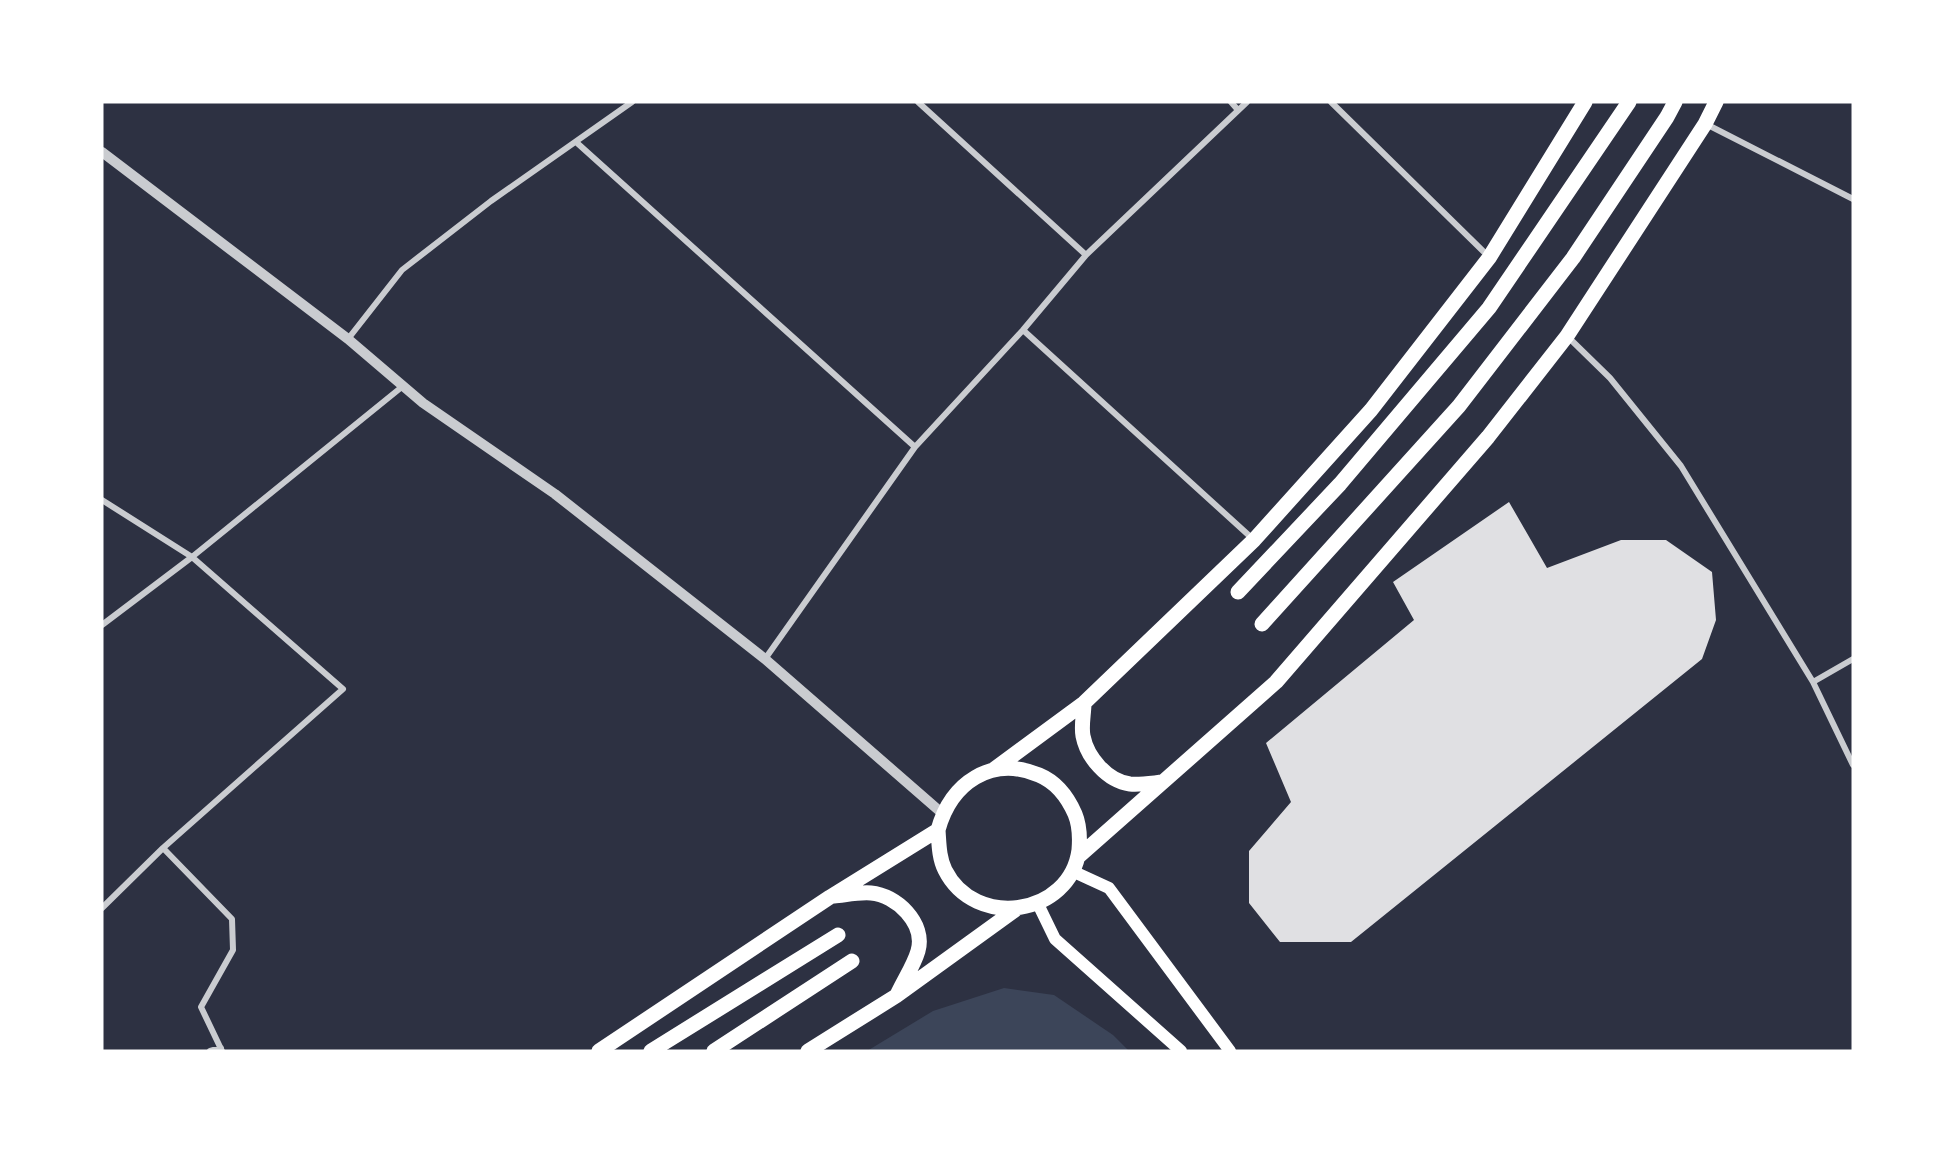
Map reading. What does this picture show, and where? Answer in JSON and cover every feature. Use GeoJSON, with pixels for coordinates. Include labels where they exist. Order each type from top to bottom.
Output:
{"type":"FeatureCollection","features":[{"type":"Feature","properties":{"kind":"main road"},"geometry":{"type":"LineString","coordinates":[[993,770],[1011,768],[1029,771],[1046,778],[1071,804],[1078,821],[1080,839],[1078,856],[1072,871],[1058,891],[1038,904],[1015,910],[994,908],[974,901],[957,888],[945,871],[939,851],[938,830],[943,814],[954,794],[971,779],[993,770],[1084,703],[1254,540],[1371,410],[1489,258],[1585,102]]}},
{"type":"Feature","properties":{"kind":"main road"},"geometry":{"type":"LineString","coordinates":[[1238,592],[1340,484],[1489,308],[1629,102]]}},
{"type":"Feature","properties":{"kind":"main road"},"geometry":{"type":"LineString","coordinates":[[1262,624],[1459,406],[1574,258],[1675,102]]}},
{"type":"Feature","properties":{"kind":"main road"},"geometry":{"type":"LineString","coordinates":[[1078,856],[1276,682],[1488,437],[1567,336],[1705,124],[1716,102]]}},
{"type":"Feature","properties":{"kind":"main road"},"geometry":{"type":"LineString","coordinates":[[1084,703],[1082,734],[1089,753],[1099,766],[1113,777],[1128,784],[1162,782]]}},
{"type":"Feature","properties":{"kind":"main road"},"geometry":{"type":"LineString","coordinates":[[599,1051],[830,897],[938,830]]}},
{"type":"Feature","properties":{"kind":"main road"},"geometry":{"type":"LineString","coordinates":[[1072,871],[1109,888],[1230,1051]]}},
{"type":"Feature","properties":{"kind":"main road"},"geometry":{"type":"LineString","coordinates":[[830,897],[869,893],[884,896],[910,916],[918,931],[918,950],[896,996]]}},
{"type":"Feature","properties":{"kind":"main road"},"geometry":{"type":"LineString","coordinates":[[1038,904],[1055,939],[1181,1051]]}},
{"type":"Feature","properties":{"kind":"main road"},"geometry":{"type":"LineString","coordinates":[[808,1051],[896,996],[1015,910]]}},
{"type":"Feature","properties":{"kind":"main road"},"geometry":{"type":"LineString","coordinates":[[651,1051],[838,935]]}},
{"type":"Feature","properties":{"kind":"main road"},"geometry":{"type":"LineString","coordinates":[[714,1051],[852,962]]}},
{"type":"Feature","properties":{"kind":"street"},"geometry":{"type":"LineString","coordinates":[[348,339],[402,270],[491,201],[632,102]]}},
{"type":"Feature","properties":{"kind":"street"},"geometry":{"type":"LineString","coordinates":[[918,102],[1086,255]]}},
{"type":"Feature","properties":{"kind":"street"},"geometry":{"type":"LineString","coordinates":[[1231,102],[1239,111]]}},
{"type":"Feature","properties":{"kind":"street"},"geometry":{"type":"LineString","coordinates":[[765,659],[915,447],[1023,330],[1086,255],[1247,102]]}},
{"type":"Feature","properties":{"kind":"street"},"geometry":{"type":"LineString","coordinates":[[1331,102],[1489,258]]}},
{"type":"Feature","properties":{"kind":"street"},"geometry":{"type":"LineString","coordinates":[[1705,124],[1853,199]]}},
{"type":"Feature","properties":{"kind":"street"},"geometry":{"type":"LineString","coordinates":[[576,142],[915,447]]}},
{"type":"Feature","properties":{"kind":"street"},"geometry":{"type":"LineString","coordinates":[[102,152],[348,339],[423,403],[555,494],[765,659],[943,814]]}},
{"type":"Feature","properties":{"kind":"street"},"geometry":{"type":"LineString","coordinates":[[1023,330],[1254,540]]}},
{"type":"Feature","properties":{"kind":"street"},"geometry":{"type":"LineString","coordinates":[[1567,336],[1610,378],[1681,466],[1813,681],[1853,765]]}},
{"type":"Feature","properties":{"kind":"street"},"geometry":{"type":"LineString","coordinates":[[102,625],[192,556],[403,386]]}},
{"type":"Feature","properties":{"kind":"street"},"geometry":{"type":"LineString","coordinates":[[102,500],[192,556],[343,689],[163,848],[102,908]]}},
{"type":"Feature","properties":{"kind":"street"},"geometry":{"type":"LineString","coordinates":[[1813,681],[1853,659]]}},
{"type":"Feature","properties":{"kind":"street"},"geometry":{"type":"LineString","coordinates":[[163,848],[232,919],[233,950],[201,1007],[221,1049],[210,1051]]}},
{"type":"Feature","properties":{"kind":"shaded area"},"geometry":{"type":"Polygon","coordinates":[[[1004,988],[1054,995],[1113,1035],[1129,1051],[867,1051],[933,1011],[1004,988]]]}},
{"type":"Feature","properties":{"kind":"building"},"geometry":{"type":"Polygon","coordinates":[[[1509,502],[1547,568],[1621,540],[1666,540],[1712,572],[1716,620],[1702,659],[1351,942],[1280,942],[1249,903],[1249,851],[1291,802],[1266,743],[1414,620],[1393,582],[1509,502]]]}}]}
